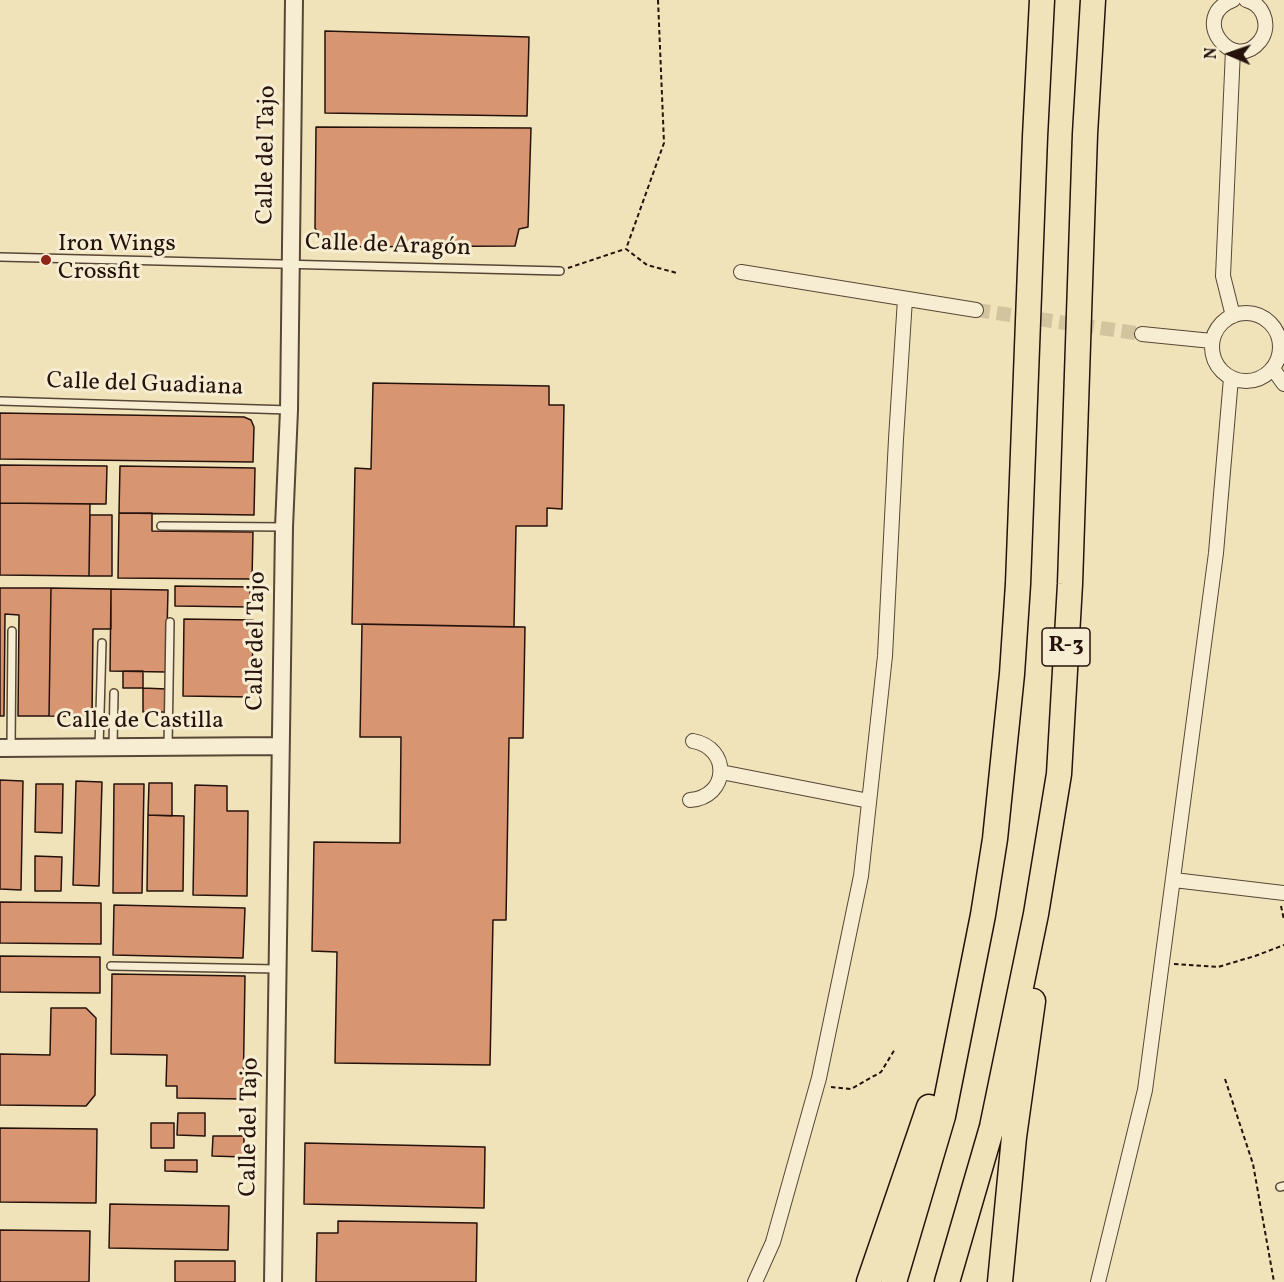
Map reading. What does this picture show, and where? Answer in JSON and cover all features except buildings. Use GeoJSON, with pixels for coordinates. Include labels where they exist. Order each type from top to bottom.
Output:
{"type":"FeatureCollection","features":[{"type":"Feature","properties":{"kind":"highway","name":"R-3"},"geometry":{"type":"LineString","coordinates":[[894,1282],[943,1116],[983,915],[995,839],[1012,674],[1018,584],[1042,0]]}},
{"type":"Feature","properties":{"kind":"highway","name":"R-3"},"geometry":{"type":"LineString","coordinates":[[947,1282],[992,1127],[1036,914],[1059,774],[1070,584],[1085,134],[1093,0]]}},
{"type":"Feature","properties":{"kind":"highway"},"geometry":{"type":"LineString","coordinates":[[869,1282],[927,1113],[954,1009],[1012,674]]}},
{"type":"Feature","properties":{"kind":"highway"},"geometry":{"type":"LineString","coordinates":[[1000,1282],[1014,1137],[1040,954],[1059,774]]}},
{"type":"Feature","properties":{"kind":"street","name":"Calle del Tajo"},"geometry":{"type":"LineString","coordinates":[[273,1282],[294,0]]}},
{"type":"Feature","properties":{"kind":"street"},"geometry":{"type":"LineString","coordinates":[[1233,0],[1220,8],[1214,26],[1218,39],[1227,48],[1240,51],[1253,47],[1259,42],[1265,30],[1261,10],[1257,5],[1246,0]]}},
{"type":"Feature","properties":{"kind":"street"},"geometry":{"type":"LineString","coordinates":[[1233,50],[1223,276],[1233,316]]}},
{"type":"Feature","properties":{"kind":"street"},"geometry":{"type":"LineString","coordinates":[[741,272],[976,310]]}},
{"type":"Feature","properties":{"kind":"street"},"geometry":{"type":"LineString","coordinates":[[755,1282],[773,1242],[816,1087],[861,876],[885,656],[905,299]]}},
{"type":"Feature","properties":{"kind":"street"},"geometry":{"type":"LineString","coordinates":[[1245,313],[1263,318],[1274,327],[1280,346],[1278,359],[1273,369],[1253,381],[1231,378],[1223,373],[1215,363],[1212,341],[1218,327],[1233,316],[1245,313]]}},
{"type":"Feature","properties":{"kind":"street"},"geometry":{"type":"LineString","coordinates":[[1142,334],[1212,341]]}},
{"type":"Feature","properties":{"kind":"street"},"geometry":{"type":"LineString","coordinates":[[1273,369],[1284,384]]}},
{"type":"Feature","properties":{"kind":"street"},"geometry":{"type":"LineString","coordinates":[[1098,1282],[1145,1090],[1216,553],[1231,378]]}},
{"type":"Feature","properties":{"kind":"street"},"geometry":{"type":"LineString","coordinates":[[690,800],[710,794],[718,783],[721,772],[714,751],[693,741]]}},
{"type":"Feature","properties":{"kind":"street","name":"Calle de Castilla"},"geometry":{"type":"LineString","coordinates":[[6,748],[280,746]]}},
{"type":"Feature","properties":{"kind":"street"},"geometry":{"type":"LineString","coordinates":[[721,772],[869,801]]}},
{"type":"Feature","properties":{"kind":"street"},"geometry":{"type":"LineString","coordinates":[[1174,880],[1284,893]]}},
{"type":"Feature","properties":{"kind":"lane","name":"Calle de Aragón"},"geometry":{"type":"LineString","coordinates":[[0,257],[560,271]]}},
{"type":"Feature","properties":{"kind":"lane","name":"Calle del Guadiana"},"geometry":{"type":"LineString","coordinates":[[0,401],[289,410]]}},
{"type":"Feature","properties":{"kind":"lane"},"geometry":{"type":"LineString","coordinates":[[161,526],[284,527]]}},
{"type":"Feature","properties":{"kind":"lane"},"geometry":{"type":"LineString","coordinates":[[168,747],[170,622]]}},
{"type":"Feature","properties":{"kind":"lane"},"geometry":{"type":"LineString","coordinates":[[6,748],[12,630]]}},
{"type":"Feature","properties":{"kind":"lane"},"geometry":{"type":"LineString","coordinates":[[102,643],[106,747]]}},
{"type":"Feature","properties":{"kind":"lane"},"geometry":{"type":"LineString","coordinates":[[106,747],[114,693]]}},
{"type":"Feature","properties":{"kind":"lane"},"geometry":{"type":"LineString","coordinates":[[111,966],[277,969]]}},
{"type":"Feature","properties":{"kind":"path"},"geometry":{"type":"LineString","coordinates":[[626,249],[664,143],[658,0]]}},
{"type":"Feature","properties":{"kind":"path"},"geometry":{"type":"LineString","coordinates":[[560,271],[626,249]]}},
{"type":"Feature","properties":{"kind":"path"},"geometry":{"type":"LineString","coordinates":[[626,249],[647,265],[676,273]]}},
{"type":"Feature","properties":{"kind":"path"},"geometry":{"type":"LineString","coordinates":[[1163,963],[1218,967],[1284,945]]}},
{"type":"Feature","properties":{"kind":"path"},"geometry":{"type":"LineString","coordinates":[[816,1087],[851,1089],[881,1072],[895,1049]]}},
{"type":"Feature","properties":{"kind":"path"},"geometry":{"type":"LineString","coordinates":[[1225,1079],[1253,1164],[1274,1282]]}},
{"type":"Feature","properties":{"kind":"tunnel"},"geometry":{"type":"LineString","coordinates":[[976,310],[1142,334]]}},
{"type":"Feature","properties":{"kind":"place","name":"Iron Wings Crossfit"},"geometry":{"type":"Point","coordinates":[46,260]}}]}
